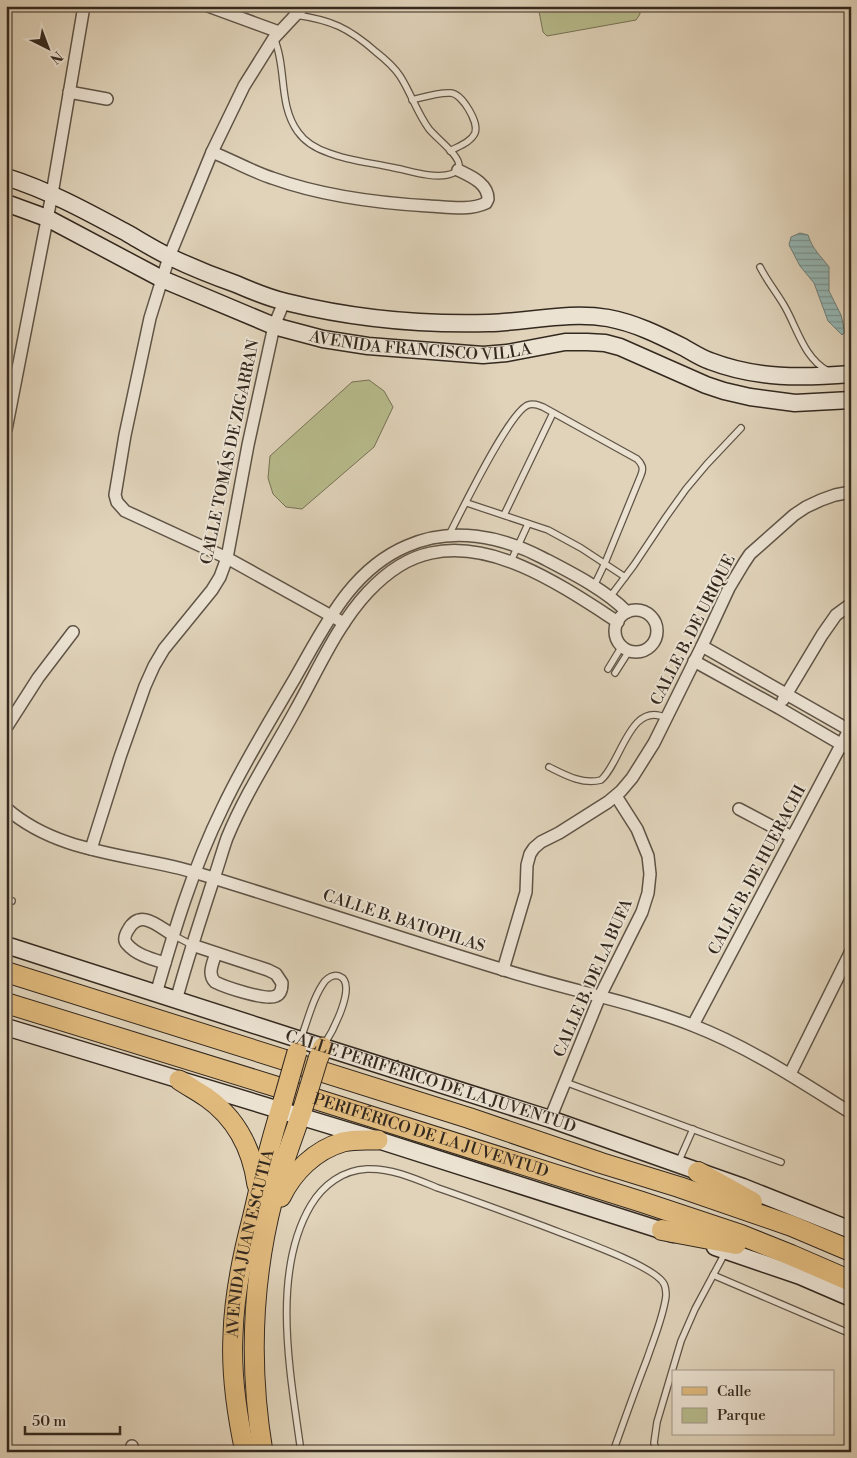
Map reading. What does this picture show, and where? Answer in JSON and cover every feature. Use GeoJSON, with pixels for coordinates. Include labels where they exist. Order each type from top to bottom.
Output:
{"type":"FeatureCollection","features":[{"type":"Feature","properties":{"kind":"highway","name":"PERIFÉRICO DE LA JUVENTUD"},"geometry":{"type":"LineString","coordinates":[[6,972],[469,1118],[742,1208],[792,1226],[851,1251]]}},
{"type":"Feature","properties":{"kind":"highway","name":"PERIFÉRICO DE LA JUVENTUD"},"geometry":{"type":"LineString","coordinates":[[6,1003],[529,1166],[741,1235],[851,1281]]}},
{"type":"Feature","properties":{"kind":"highway"},"geometry":{"type":"LineString","coordinates":[[698,1172],[792,1226]]}},
{"type":"Feature","properties":{"kind":"highway"},"geometry":{"type":"LineString","coordinates":[[662,1230],[791,1255]]}},
{"type":"Feature","properties":{"kind":"main road","name":"AVENIDA FRANCISCO VILLA"},"geometry":{"type":"LineString","coordinates":[[6,177],[52,194],[169,257],[284,302],[376,318],[424,321],[503,323],[534,318],[583,315],[609,318],[657,334],[709,361],[738,370],[760,375],[789,377],[844,375]]}},
{"type":"Feature","properties":{"kind":"main road","name":"AVENIDA FRANCISCO VILLA"},"geometry":{"type":"LineString","coordinates":[[6,203],[47,218],[162,279],[274,326],[322,338],[368,346],[483,354],[507,354],[565,342],[605,343],[620,347],[724,391],[750,397],[795,402],[851,400]]}},
{"type":"Feature","properties":{"kind":"main road","name":"CALLE PERIFÉRICO DE LA JUVENTUD"},"geometry":{"type":"LineString","coordinates":[[6,945],[156,994],[320,1053],[550,1119],[780,1201],[851,1230]]}},
{"type":"Feature","properties":{"kind":"main road"},"geometry":{"type":"LineString","coordinates":[[6,1027],[179,1080],[281,1106],[378,1140],[726,1251],[800,1276],[851,1298]]}},
{"type":"Feature","properties":{"kind":"main road","name":"AVENIDA JUAN ESCUTIA"},"geometry":{"type":"LineString","coordinates":[[245,1452],[233,1357],[233,1335],[240,1270],[258,1192],[299,1046]]}},
{"type":"Feature","properties":{"kind":"main road","name":"AVENIDA JUAN ESCUTIA"},"geometry":{"type":"LineString","coordinates":[[263,1452],[258,1424],[255,1329],[257,1294],[266,1228],[280,1176],[320,1053]]}},
{"type":"Feature","properties":{"kind":"main road"},"geometry":{"type":"LineString","coordinates":[[179,1080],[206,1097],[232,1122],[252,1157],[258,1192]]}},
{"type":"Feature","properties":{"kind":"main road"},"geometry":{"type":"LineString","coordinates":[[266,1228],[285,1188],[312,1158],[328,1148],[343,1142],[378,1140]]}},
{"type":"Feature","properties":{"kind":"main road"},"geometry":{"type":"LineString","coordinates":[[233,1357],[255,1358]]}},
{"type":"Feature","properties":{"kind":"street"},"geometry":{"type":"LineString","coordinates":[[6,430],[52,194],[84,6]]}},
{"type":"Feature","properties":{"kind":"street"},"geometry":{"type":"LineString","coordinates":[[208,6],[277,35]]}},
{"type":"Feature","properties":{"kind":"street"},"geometry":{"type":"LineString","coordinates":[[300,10],[277,35],[244,86],[212,152],[169,257],[150,318],[115,489],[117,502],[125,511],[227,558],[344,623]]}},
{"type":"Feature","properties":{"kind":"street"},"geometry":{"type":"LineString","coordinates":[[69,92],[107,99]]}},
{"type":"Feature","properties":{"kind":"street"},"geometry":{"type":"LineString","coordinates":[[212,152],[270,178],[327,194],[368,201],[459,208],[473,207],[486,203],[488,199],[486,190],[479,182],[458,170]]}},
{"type":"Feature","properties":{"kind":"street","name":"CALLE TOMÁS DE ZIGARRAN"},"geometry":{"type":"LineString","coordinates":[[90,849],[120,757],[154,666],[164,649],[212,590],[220,577],[227,558],[248,445],[274,326],[284,302]]}},
{"type":"Feature","properties":{"kind":"street","name":"CALLE B. DE URIQUE"},"geometry":{"type":"LineString","coordinates":[[503,970],[526,892],[527,865],[534,848],[616,796],[632,778],[654,742],[729,588],[750,554],[794,515],[806,507],[828,498],[851,492]]}},
{"type":"Feature","properties":{"kind":"street"},"geometry":{"type":"LineString","coordinates":[[156,994],[173,935],[220,811],[237,778],[331,616],[347,593],[373,567],[393,553],[420,541],[449,535],[475,536],[517,546],[574,574],[610,597],[626,612]]}},
{"type":"Feature","properties":{"kind":"street"},"geometry":{"type":"LineString","coordinates":[[176,1001],[192,945],[228,837],[252,786],[344,623],[368,592],[382,578],[414,557],[432,552],[478,553],[511,561],[580,598],[618,622]]}},
{"type":"Feature","properties":{"kind":"street"},"geometry":{"type":"LineString","coordinates":[[393,553],[400,565]]}},
{"type":"Feature","properties":{"kind":"street"},"geometry":{"type":"LineString","coordinates":[[779,708],[822,635],[836,615],[851,604]]}},
{"type":"Feature","properties":{"kind":"street"},"geometry":{"type":"LineString","coordinates":[[638,610],[649,614],[656,623],[657,635],[651,646],[641,651],[626,648],[616,638],[618,622],[626,612],[638,610]]}},
{"type":"Feature","properties":{"kind":"street"},"geometry":{"type":"LineString","coordinates":[[6,728],[38,678],[73,632]]}},
{"type":"Feature","properties":{"kind":"street"},"geometry":{"type":"LineString","coordinates":[[702,646],[850,731]]}},
{"type":"Feature","properties":{"kind":"street"},"geometry":{"type":"LineString","coordinates":[[694,661],[846,747]]}},
{"type":"Feature","properties":{"kind":"street","name":"CALLE B. DE HUERACHI"},"geometry":{"type":"LineString","coordinates":[[693,1025],[792,837],[846,747],[850,731]]}},
{"type":"Feature","properties":{"kind":"street"},"geometry":{"type":"LineString","coordinates":[[237,778],[252,786]]}},
{"type":"Feature","properties":{"kind":"street","name":"CALLE B. DE LA BUFA"},"geometry":{"type":"LineString","coordinates":[[550,1119],[600,996],[642,912],[648,893],[650,874],[648,856],[637,829],[616,796]]}},
{"type":"Feature","properties":{"kind":"street","name":"CALLE B. BATOPILAS"},"geometry":{"type":"LineString","coordinates":[[6,808],[38,832],[90,849],[195,873],[503,970],[600,996],[693,1025],[738,1046],[790,1074],[851,1113]]}},
{"type":"Feature","properties":{"kind":"street"},"geometry":{"type":"LineString","coordinates":[[739,809],[792,837]]}},
{"type":"Feature","properties":{"kind":"street"},"geometry":{"type":"LineString","coordinates":[[165,963],[132,949],[124,941],[125,935],[132,923],[141,919],[173,935]]}},
{"type":"Feature","properties":{"kind":"street"},"geometry":{"type":"LineString","coordinates":[[192,945],[268,970],[276,974],[282,983],[280,993],[277,996],[267,998],[215,982],[212,980],[210,973],[216,953]]}},
{"type":"Feature","properties":{"kind":"street"},"geometry":{"type":"LineString","coordinates":[[790,1074],[851,951]]}},
{"type":"Feature","properties":{"kind":"lane"},"geometry":{"type":"LineString","coordinates":[[277,35],[284,89],[292,124],[298,133],[316,148],[345,158],[431,175],[448,175],[458,170],[458,161],[430,130],[420,115],[403,80],[394,69],[354,34],[300,10]]}},
{"type":"Feature","properties":{"kind":"lane"},"geometry":{"type":"LineString","coordinates":[[412,100],[438,94],[453,93],[467,107],[476,131],[470,140],[450,150]]}},
{"type":"Feature","properties":{"kind":"lane"},"geometry":{"type":"LineString","coordinates":[[760,267],[806,348],[822,367],[844,375]]}},
{"type":"Feature","properties":{"kind":"lane"},"geometry":{"type":"LineString","coordinates":[[449,535],[490,457],[511,422],[519,412],[530,404],[543,407],[637,459],[642,465],[642,471],[605,563],[593,587]]}},
{"type":"Feature","properties":{"kind":"lane"},"geometry":{"type":"LineString","coordinates":[[504,515],[554,413]]}},
{"type":"Feature","properties":{"kind":"lane"},"geometry":{"type":"LineString","coordinates":[[610,597],[686,489],[741,428]]}},
{"type":"Feature","properties":{"kind":"lane"},"geometry":{"type":"LineString","coordinates":[[467,503],[548,530],[565,538],[625,577]]}},
{"type":"Feature","properties":{"kind":"lane"},"geometry":{"type":"LineString","coordinates":[[511,561],[528,524]]}},
{"type":"Feature","properties":{"kind":"lane"},"geometry":{"type":"LineString","coordinates":[[608,669],[626,648]]}},
{"type":"Feature","properties":{"kind":"lane"},"geometry":{"type":"LineString","coordinates":[[615,673],[626,648]]}},
{"type":"Feature","properties":{"kind":"lane"},"geometry":{"type":"LineString","coordinates":[[549,767],[579,780],[588,782],[601,780],[610,770],[625,739],[640,720],[647,715],[653,714],[666,718]]}},
{"type":"Feature","properties":{"kind":"lane"},"geometry":{"type":"LineString","coordinates":[[173,935],[192,945]]}},
{"type":"Feature","properties":{"kind":"lane"},"geometry":{"type":"LineString","coordinates":[[299,1046],[320,988],[330,977],[334,975],[339,976],[346,982],[346,991],[335,1026],[320,1053]]}},
{"type":"Feature","properties":{"kind":"lane"},"geometry":{"type":"LineString","coordinates":[[565,1082],[781,1162]]}},
{"type":"Feature","properties":{"kind":"lane"},"geometry":{"type":"LineString","coordinates":[[677,1164],[693,1129]]}},
{"type":"Feature","properties":{"kind":"lane"},"geometry":{"type":"LineString","coordinates":[[301,1452],[292,1384],[286,1315],[288,1288],[295,1247],[300,1226],[324,1187],[341,1176],[367,1169],[382,1170],[405,1176],[481,1203],[595,1246],[643,1267],[660,1278],[664,1283],[666,1294],[660,1323],[613,1452]]}},
{"type":"Feature","properties":{"kind":"lane"},"geometry":{"type":"LineString","coordinates":[[657,1452],[654,1443],[655,1434],[672,1369],[695,1309],[726,1251]]}},
{"type":"Feature","properties":{"kind":"lane"},"geometry":{"type":"LineString","coordinates":[[713,1275],[851,1334]]}},
{"type":"Feature","properties":{"kind":"green space"},"geometry":{"type":"Polygon","coordinates":[[[538,6],[639,6],[640,14],[636,20],[547,36],[543,32],[538,6]]]}},
{"type":"Feature","properties":{"kind":"green space"},"geometry":{"type":"Polygon","coordinates":[[[369,380],[384,391],[393,407],[374,447],[302,509],[286,507],[273,494],[268,478],[270,456],[352,382],[369,380]]]}},
{"type":"Feature","properties":{"kind":"water"},"geometry":{"type":"Polygon","coordinates":[[[800,233],[808,235],[814,249],[829,267],[829,291],[841,315],[845,332],[842,335],[828,321],[814,283],[800,266],[789,245],[791,237],[800,233]]]}}]}
